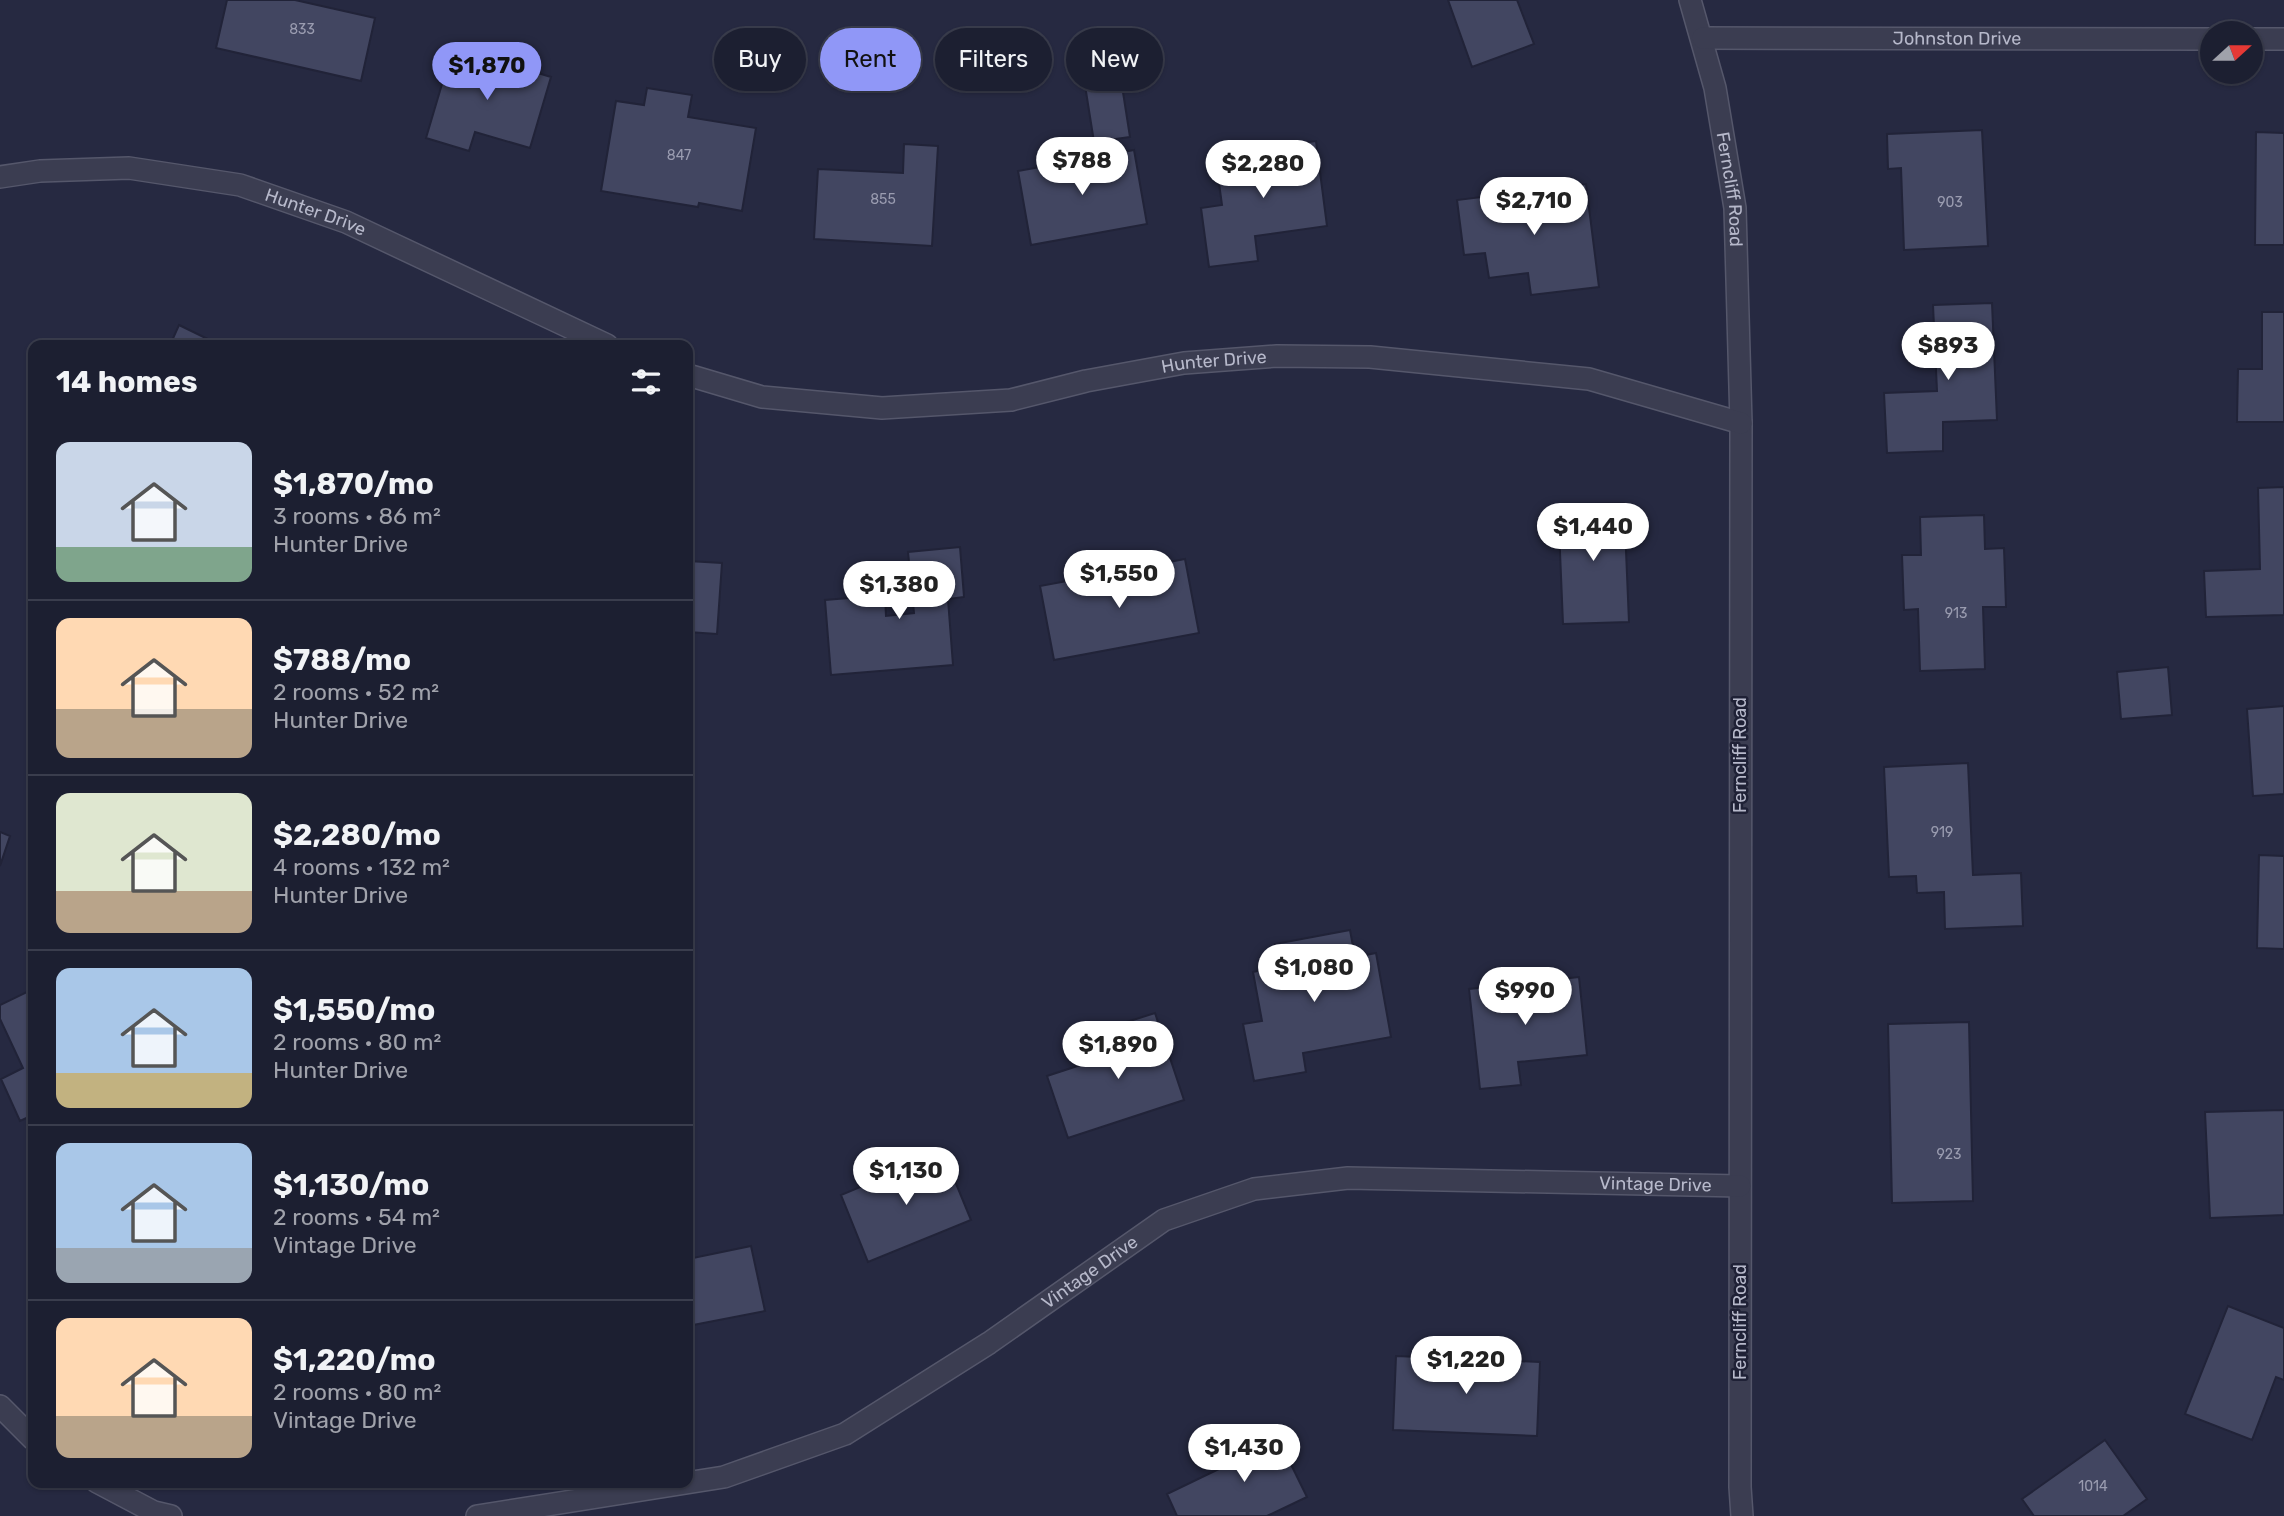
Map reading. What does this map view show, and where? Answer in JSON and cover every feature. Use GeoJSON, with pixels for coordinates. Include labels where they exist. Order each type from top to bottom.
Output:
{"type":"FeatureCollection","features":[{"type":"Feature","properties":{"kind":"street","name":"Ferncliff Road"},"geometry":{"type":"LineString","coordinates":[[1690,0],[1703,38],[1715,88],[1735,208],[1741,423],[1742,1516]]}},
{"type":"Feature","properties":{"kind":"street","name":"Johnston Drive"},"geometry":{"type":"LineString","coordinates":[[1703,38],[2200,39]]}},
{"type":"Feature","properties":{"kind":"street"},"geometry":{"type":"LineString","coordinates":[[2263,39],[2284,39]]}},
{"type":"Feature","properties":{"kind":"street","name":"Hunter Drive"},"geometry":{"type":"LineString","coordinates":[[0,177],[40,172],[129,169],[240,185],[358,228],[596,340]]}},
{"type":"Feature","properties":{"kind":"street","name":"Hunter Drive"},"geometry":{"type":"LineString","coordinates":[[693,376],[762,397],[882,408],[1011,400],[1086,381],[1184,363],[1277,356],[1370,357],[1589,379],[1741,423]]}},
{"type":"Feature","properties":{"kind":"street","name":"Vintage Drive"},"geometry":{"type":"LineString","coordinates":[[693,1482],[724,1477],[845,1434],[989,1343],[1164,1220],[1254,1189],[1348,1178],[1740,1186]]}},
{"type":"Feature","properties":{"kind":"street"},"geometry":{"type":"LineString","coordinates":[[0,1406],[28,1434]]}},
{"type":"Feature","properties":{"kind":"street"},"geometry":{"type":"LineString","coordinates":[[108,1488],[154,1512],[172,1516]]}},
{"type":"Feature","properties":{"kind":"street","name":"Vintage Drive"},"geometry":{"type":"LineString","coordinates":[[477,1516],[654,1488]]}},
{"type":"Feature","properties":{"kind":"building"},"geometry":{"type":"Polygon","coordinates":[[[227,0],[295,0],[375,18],[361,81],[216,48],[227,0]]]}},
{"type":"Feature","properties":{"kind":"building"},"geometry":{"type":"Polygon","coordinates":[[[1448,0],[1517,0],[1534,44],[1472,67],[1448,0]]]}},
{"type":"Feature","properties":{"kind":"building"},"geometry":{"type":"Polygon","coordinates":[[[453,47],[551,77],[530,148],[475,132],[469,151],[426,138],[453,47]]]}},
{"type":"Feature","properties":{"kind":"building"},"geometry":{"type":"Polygon","coordinates":[[[647,88],[692,95],[688,117],[756,128],[742,211],[699,203],[698,207],[601,191],[616,101],[644,105],[647,88]]]}},
{"type":"Feature","properties":{"kind":"building"},"geometry":{"type":"Polygon","coordinates":[[[1086,91],[1123,91],[1130,137],[1094,142],[1086,91]]]}},
{"type":"Feature","properties":{"kind":"building"},"geometry":{"type":"Polygon","coordinates":[[[1982,130],[1988,246],[1904,250],[1901,168],[1888,169],[1887,134],[1982,130]]]}},
{"type":"Feature","properties":{"kind":"building"},"geometry":{"type":"Polygon","coordinates":[[[2256,132],[2284,133],[2284,245],[2255,245],[2256,132]]]}},
{"type":"Feature","properties":{"kind":"building"},"geometry":{"type":"Polygon","coordinates":[[[1316,141],[1327,226],[1255,236],[1258,261],[1209,267],[1201,208],[1222,205],[1215,154],[1316,141]]]}},
{"type":"Feature","properties":{"kind":"building"},"geometry":{"type":"Polygon","coordinates":[[[904,144],[938,146],[932,246],[814,239],[818,169],[903,173],[904,144]]]}},
{"type":"Feature","properties":{"kind":"building"},"geometry":{"type":"Polygon","coordinates":[[[1134,150],[1147,224],[1031,245],[1018,171],[1134,150]]]}},
{"type":"Feature","properties":{"kind":"building"},"geometry":{"type":"Polygon","coordinates":[[[1586,184],[1599,287],[1531,295],[1528,273],[1489,278],[1485,253],[1464,255],[1457,200],[1586,184]]]}},
{"type":"Feature","properties":{"kind":"building"},"geometry":{"type":"Polygon","coordinates":[[[1992,303],[1997,420],[1943,422],[1943,451],[1887,453],[1884,393],[1937,391],[1933,305],[1992,303]]]}},
{"type":"Feature","properties":{"kind":"building"},"geometry":{"type":"Polygon","coordinates":[[[2262,312],[2284,312],[2284,422],[2237,422],[2238,369],[2262,369],[2262,312]]]}},
{"type":"Feature","properties":{"kind":"building"},"geometry":{"type":"Polygon","coordinates":[[[179,325],[210,340],[172,340],[179,325]]]}},
{"type":"Feature","properties":{"kind":"building"},"geometry":{"type":"Polygon","coordinates":[[[2284,487],[2284,615],[2206,617],[2204,571],[2260,569],[2258,488],[2284,487]]]}},
{"type":"Feature","properties":{"kind":"building"},"geometry":{"type":"Polygon","coordinates":[[[1624,503],[1629,622],[1563,624],[1558,504],[1624,503]]]}},
{"type":"Feature","properties":{"kind":"building"},"geometry":{"type":"Polygon","coordinates":[[[1984,515],[1985,549],[2004,548],[2006,607],[1983,607],[1985,669],[1920,671],[1918,609],[1904,610],[1902,555],[1921,555],[1920,517],[1984,515]]]}},
{"type":"Feature","properties":{"kind":"building"},"geometry":{"type":"Polygon","coordinates":[[[960,547],[964,597],[948,599],[953,665],[831,675],[825,600],[885,595],[886,616],[914,613],[908,552],[960,547]]]}},
{"type":"Feature","properties":{"kind":"building"},"geometry":{"type":"Polygon","coordinates":[[[1185,559],[1199,633],[1054,660],[1040,586],[1185,559]]]}},
{"type":"Feature","properties":{"kind":"building"},"geometry":{"type":"Polygon","coordinates":[[[693,561],[722,563],[717,634],[693,632],[693,561]]]}},
{"type":"Feature","properties":{"kind":"building"},"geometry":{"type":"Polygon","coordinates":[[[2168,667],[2172,715],[2121,719],[2117,672],[2168,667]]]}},
{"type":"Feature","properties":{"kind":"building"},"geometry":{"type":"Polygon","coordinates":[[[2284,706],[2284,794],[2253,796],[2247,709],[2284,706]]]}},
{"type":"Feature","properties":{"kind":"building"},"geometry":{"type":"Polygon","coordinates":[[[1968,763],[1973,875],[2021,873],[2023,926],[1945,929],[1944,892],[1917,893],[1916,876],[1889,877],[1884,767],[1968,763]]]}},
{"type":"Feature","properties":{"kind":"building"},"geometry":{"type":"Polygon","coordinates":[[[0,832],[10,836],[0,866],[0,832]]]}},
{"type":"Feature","properties":{"kind":"building"},"geometry":{"type":"Polygon","coordinates":[[[2259,855],[2284,856],[2284,949],[2257,948],[2259,855]]]}},
{"type":"Feature","properties":{"kind":"building"},"geometry":{"type":"Polygon","coordinates":[[[1350,930],[1355,957],[1376,953],[1391,1037],[1303,1053],[1306,1072],[1254,1081],[1243,1024],[1262,1021],[1253,972],[1279,966],[1275,944],[1350,930]]]}},
{"type":"Feature","properties":{"kind":"building"},"geometry":{"type":"Polygon","coordinates":[[[1579,977],[1587,1055],[1518,1062],[1521,1085],[1480,1089],[1469,989],[1579,977]]]}},
{"type":"Feature","properties":{"kind":"building"},"geometry":{"type":"Polygon","coordinates":[[[28,991],[28,1117],[20,1121],[1,1079],[23,1068],[0,1019],[0,1005],[28,991]]]}},
{"type":"Feature","properties":{"kind":"building"},"geometry":{"type":"Polygon","coordinates":[[[1155,1013],[1184,1100],[1068,1138],[1047,1076],[1120,1052],[1111,1027],[1155,1013]]]}},
{"type":"Feature","properties":{"kind":"building"},"geometry":{"type":"Polygon","coordinates":[[[1969,1022],[1973,1201],[1892,1203],[1888,1024],[1969,1022]]]}},
{"type":"Feature","properties":{"kind":"building"},"geometry":{"type":"Polygon","coordinates":[[[2284,1110],[2284,1215],[2210,1218],[2205,1112],[2284,1110]]]}},
{"type":"Feature","properties":{"kind":"building"},"geometry":{"type":"Polygon","coordinates":[[[943,1152],[971,1220],[868,1262],[841,1195],[943,1152]]]}},
{"type":"Feature","properties":{"kind":"building"},"geometry":{"type":"Polygon","coordinates":[[[751,1246],[765,1311],[693,1325],[693,1258],[751,1246]]]}},
{"type":"Feature","properties":{"kind":"building"},"geometry":{"type":"Polygon","coordinates":[[[2228,1306],[2284,1328],[2284,1380],[2276,1377],[2252,1440],[2185,1414],[2228,1306]]]}},
{"type":"Feature","properties":{"kind":"building"},"geometry":{"type":"Polygon","coordinates":[[[1396,1356],[1540,1362],[1537,1436],[1393,1430],[1396,1356]]]}},
{"type":"Feature","properties":{"kind":"building"},"geometry":{"type":"Polygon","coordinates":[[[1272,1426],[1307,1497],[1267,1516],[1177,1516],[1167,1494],[1250,1454],[1243,1440],[1272,1426]]]}},
{"type":"Feature","properties":{"kind":"building"},"geometry":{"type":"Polygon","coordinates":[[[2105,1440],[2147,1499],[2123,1516],[2034,1516],[2022,1499],[2105,1440]]]}}]}
